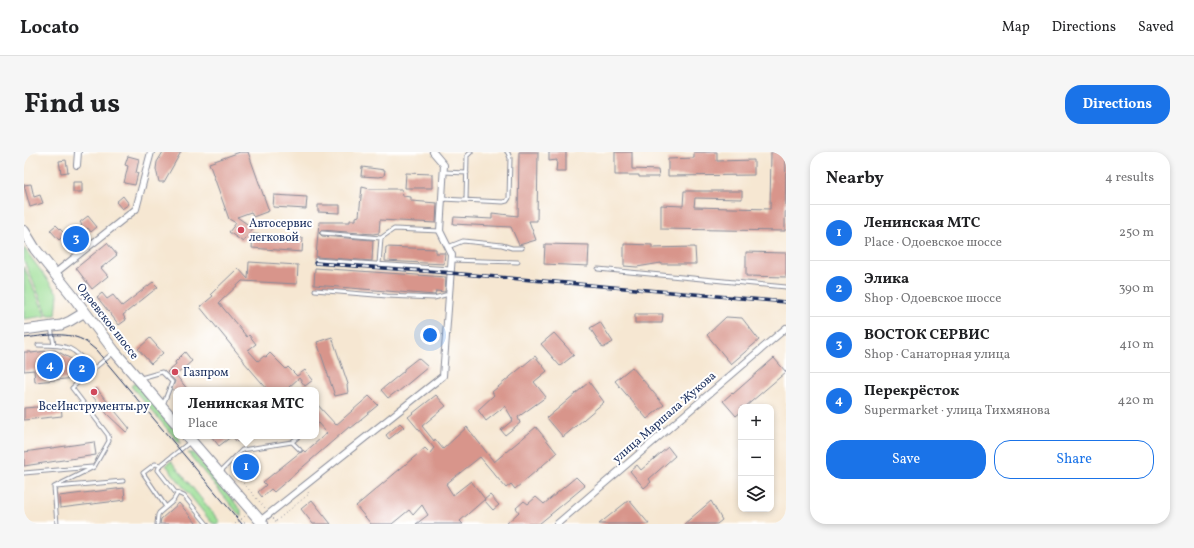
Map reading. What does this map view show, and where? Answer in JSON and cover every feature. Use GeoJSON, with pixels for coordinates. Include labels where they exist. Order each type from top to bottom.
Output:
{"type":"FeatureCollection","features":[{"type":"Feature","properties":{"kind":"main road","name":"Одоевское шоссе"},"geometry":{"type":"LineString","coordinates":[[24,232],[35,249],[54,274],[72,294],[115,352],[173,419]]}},
{"type":"Feature","properties":{"kind":"main road"},"geometry":{"type":"LineString","coordinates":[[190,439],[257,519]]}},
{"type":"Feature","properties":{"kind":"street"},"geometry":{"type":"LineString","coordinates":[[77,165],[78,152]]}},
{"type":"Feature","properties":{"kind":"street"},"geometry":{"type":"LineString","coordinates":[[54,274],[136,209],[151,152]]}},
{"type":"Feature","properties":{"kind":"street"},"geometry":{"type":"LineString","coordinates":[[257,519],[269,513],[443,376],[452,255],[440,231],[444,164],[433,152]]}},
{"type":"Feature","properties":{"kind":"street"},"geometry":{"type":"LineString","coordinates":[[24,330],[61,325],[70,322],[85,312]]}},
{"type":"Feature","properties":{"kind":"street","name":"улица Маршала Жукова"},"geometry":{"type":"LineString","coordinates":[[557,524],[786,328]]}},
{"type":"Feature","properties":{"kind":"lane"},"geometry":{"type":"LineString","coordinates":[[466,200],[468,156],[471,152]]}},
{"type":"Feature","properties":{"kind":"lane"},"geometry":{"type":"LineString","coordinates":[[442,198],[507,201],[509,198],[510,158],[507,152]]}},
{"type":"Feature","properties":{"kind":"lane"},"geometry":{"type":"LineString","coordinates":[[444,172],[467,173]]}},
{"type":"Feature","properties":{"kind":"lane"},"geometry":{"type":"LineString","coordinates":[[322,233],[381,238],[394,229],[440,231]]}},
{"type":"Feature","properties":{"kind":"lane"},"geometry":{"type":"LineString","coordinates":[[379,264],[381,238]]}},
{"type":"Feature","properties":{"kind":"lane"},"geometry":{"type":"LineString","coordinates":[[448,247],[463,241],[522,248]]}},
{"type":"Feature","properties":{"kind":"lane"},"geometry":{"type":"LineString","coordinates":[[316,260],[450,270]]}},
{"type":"Feature","properties":{"kind":"lane"},"geometry":{"type":"LineString","coordinates":[[451,260],[518,262]]}},
{"type":"Feature","properties":{"kind":"lane"},"geometry":{"type":"LineString","coordinates":[[598,269],[786,287]]}},
{"type":"Feature","properties":{"kind":"lane"},"geometry":{"type":"LineString","coordinates":[[315,290],[434,298],[449,294]]}},
{"type":"Feature","properties":{"kind":"lane"},"geometry":{"type":"LineString","coordinates":[[51,327],[54,345]]}},
{"type":"Feature","properties":{"kind":"lane"},"geometry":{"type":"LineString","coordinates":[[38,345],[54,345],[66,347],[75,351],[82,357],[92,370]]}},
{"type":"Feature","properties":{"kind":"lane"},"geometry":{"type":"LineString","coordinates":[[54,487],[94,467],[108,441],[108,435],[72,388],[115,352]]}},
{"type":"Feature","properties":{"kind":"lane"},"geometry":{"type":"LineString","coordinates":[[138,379],[162,372],[172,382],[162,406]]}},
{"type":"Feature","properties":{"kind":"lane"},"geometry":{"type":"LineString","coordinates":[[188,439],[158,467],[158,470],[175,492],[184,496],[207,524]]}},
{"type":"Feature","properties":{"kind":"lane"},"geometry":{"type":"LineString","coordinates":[[219,473],[242,450],[292,442],[295,439]]}},
{"type":"Feature","properties":{"kind":"lane"},"geometry":{"type":"LineString","coordinates":[[292,442],[300,450]]}},
{"type":"Feature","properties":{"kind":"lane"},"geometry":{"type":"LineString","coordinates":[[161,465],[155,464],[143,473],[166,507]]}},
{"type":"Feature","properties":{"kind":"lane"},"geometry":{"type":"LineString","coordinates":[[24,473],[94,467]]}},
{"type":"Feature","properties":{"kind":"lane"},"geometry":{"type":"LineString","coordinates":[[54,487],[122,481]]}},
{"type":"Feature","properties":{"kind":"lane"},"geometry":{"type":"LineString","coordinates":[[54,487],[57,524]]}},
{"type":"Feature","properties":{"kind":"lane"},"geometry":{"type":"LineString","coordinates":[[157,524],[158,515],[176,498],[177,494]]}},
{"type":"Feature","properties":{"kind":"path"},"geometry":{"type":"LineString","coordinates":[[227,465],[278,524]]}},
{"type":"Feature","properties":{"kind":"path"},"geometry":{"type":"LineString","coordinates":[[276,521],[309,494],[303,486]]}},
{"type":"Feature","properties":{"kind":"path"},"geometry":{"type":"LineString","coordinates":[[235,524],[241,519],[257,519]]}},
{"type":"Feature","properties":{"kind":"path"},"geometry":{"type":"LineString","coordinates":[[241,519],[246,524]]}},
{"type":"Feature","properties":{"kind":"green space"},"geometry":{"type":"Polygon","coordinates":[[[24,248],[58,294],[56,315],[48,315],[24,261],[24,248]]]}},
{"type":"Feature","properties":{"kind":"green space"},"geometry":{"type":"Polygon","coordinates":[[[24,267],[46,316],[24,319],[24,267]]]}},
{"type":"Feature","properties":{"kind":"green space"},"geometry":{"type":"Polygon","coordinates":[[[135,383],[173,428],[173,436],[131,386],[135,383]]]}},
{"type":"Feature","properties":{"kind":"green space"},"geometry":{"type":"Polygon","coordinates":[[[188,453],[193,453],[241,510],[241,517],[188,453]]]}},
{"type":"Feature","properties":{"kind":"green space"},"geometry":{"type":"Polygon","coordinates":[[[171,461],[220,522],[215,524],[211,522],[166,465],[171,461]]]}},
{"type":"Feature","properties":{"kind":"building"},"geometry":{"type":"Polygon","coordinates":[[[163,152],[181,152],[164,182],[159,182],[156,169],[157,162],[163,152]]]}},
{"type":"Feature","properties":{"kind":"building"},"geometry":{"type":"Polygon","coordinates":[[[240,152],[248,152],[269,211],[253,217],[251,212],[237,217],[253,228],[243,242],[229,232],[236,223],[229,219],[209,163],[240,152]]]}},
{"type":"Feature","properties":{"kind":"building"},"geometry":{"type":"Polygon","coordinates":[[[519,152],[538,152],[537,221],[529,221],[536,240],[519,245],[511,227],[453,224],[454,217],[492,219],[492,213],[518,216],[519,152]]]}},
{"type":"Feature","properties":{"kind":"building"},"geometry":{"type":"Polygon","coordinates":[[[549,152],[566,152],[566,172],[556,172],[557,160],[549,161],[549,152]]]}},
{"type":"Feature","properties":{"kind":"building"},"geometry":{"type":"Polygon","coordinates":[[[615,152],[632,152],[632,169],[658,170],[659,177],[615,175],[615,152]]]}},
{"type":"Feature","properties":{"kind":"building"},"geometry":{"type":"Polygon","coordinates":[[[694,152],[717,152],[717,161],[754,160],[754,175],[668,176],[668,159],[694,158],[694,152]]]}},
{"type":"Feature","properties":{"kind":"building"},"geometry":{"type":"Polygon","coordinates":[[[771,152],[786,152],[785,231],[661,229],[661,205],[683,206],[684,191],[742,191],[742,199],[695,198],[694,207],[770,209],[771,152]]]}},
{"type":"Feature","properties":{"kind":"building"},"geometry":{"type":"Polygon","coordinates":[[[128,156],[139,159],[135,185],[124,183],[128,166],[125,165],[128,156]]]}},
{"type":"Feature","properties":{"kind":"building"},"geometry":{"type":"Polygon","coordinates":[[[66,160],[68,172],[61,173],[59,161],[66,160]]]}},
{"type":"Feature","properties":{"kind":"building"},"geometry":{"type":"Polygon","coordinates":[[[362,167],[385,170],[384,176],[361,176],[362,167]]]}},
{"type":"Feature","properties":{"kind":"building"},"geometry":{"type":"Polygon","coordinates":[[[406,173],[432,174],[432,188],[405,188],[406,173]]]}},
{"type":"Feature","properties":{"kind":"building"},"geometry":{"type":"Polygon","coordinates":[[[73,182],[82,182],[82,192],[73,192],[73,182]]]}},
{"type":"Feature","properties":{"kind":"building"},"geometry":{"type":"Polygon","coordinates":[[[31,184],[34,197],[40,195],[43,203],[30,207],[24,185],[31,184]]]}},
{"type":"Feature","properties":{"kind":"building"},"geometry":{"type":"Polygon","coordinates":[[[362,187],[370,189],[402,189],[403,196],[411,197],[411,201],[437,203],[436,223],[380,220],[379,233],[373,234],[321,230],[319,233],[322,236],[373,240],[372,261],[316,257],[319,222],[350,222],[350,220],[356,220],[356,217],[359,216],[362,187]]]}},
{"type":"Feature","properties":{"kind":"building"},"geometry":{"type":"Polygon","coordinates":[[[274,195],[307,197],[306,209],[273,207],[274,195]]]}},
{"type":"Feature","properties":{"kind":"building"},"geometry":{"type":"Polygon","coordinates":[[[123,196],[129,204],[122,209],[116,202],[123,196]]]}},
{"type":"Feature","properties":{"kind":"building"},"geometry":{"type":"Polygon","coordinates":[[[318,205],[340,205],[340,213],[318,212],[318,205]]]}},
{"type":"Feature","properties":{"kind":"building"},"geometry":{"type":"Polygon","coordinates":[[[88,216],[97,227],[91,232],[88,228],[81,234],[86,240],[75,249],[73,246],[71,247],[65,239],[82,225],[80,222],[88,216]]]}},
{"type":"Feature","properties":{"kind":"building"},"geometry":{"type":"Polygon","coordinates":[[[56,225],[65,234],[59,240],[50,230],[56,225]]]}},
{"type":"Feature","properties":{"kind":"building"},"geometry":{"type":"Polygon","coordinates":[[[253,234],[303,238],[302,252],[252,248],[253,234]]]}},
{"type":"Feature","properties":{"kind":"building"},"geometry":{"type":"Polygon","coordinates":[[[107,243],[117,255],[101,268],[108,276],[92,289],[76,268],[107,243]]]}},
{"type":"Feature","properties":{"kind":"building"},"geometry":{"type":"Polygon","coordinates":[[[545,244],[589,245],[588,266],[544,264],[545,244]]]}},
{"type":"Feature","properties":{"kind":"building"},"geometry":{"type":"Polygon","coordinates":[[[624,244],[652,245],[652,248],[695,247],[696,264],[661,263],[637,267],[624,266],[624,244]]]}},
{"type":"Feature","properties":{"kind":"building"},"geometry":{"type":"Polygon","coordinates":[[[386,247],[436,249],[436,253],[445,253],[444,264],[385,261],[386,247]]]}},
{"type":"Feature","properties":{"kind":"building"},"geometry":{"type":"Polygon","coordinates":[[[746,252],[786,253],[786,277],[746,276],[746,252]]]}},
{"type":"Feature","properties":{"kind":"building"},"geometry":{"type":"Polygon","coordinates":[[[249,262],[298,265],[297,284],[242,281],[219,303],[247,337],[249,335],[256,344],[248,350],[258,361],[270,353],[286,369],[288,367],[297,376],[305,370],[313,380],[305,386],[299,378],[289,387],[265,387],[200,307],[213,296],[211,294],[238,268],[248,279],[249,262]]]}},
{"type":"Feature","properties":{"kind":"building"},"geometry":{"type":"Polygon","coordinates":[[[315,268],[446,277],[445,292],[436,291],[435,295],[314,285],[315,268]]]}},
{"type":"Feature","properties":{"kind":"building"},"geometry":{"type":"Polygon","coordinates":[[[153,282],[158,287],[123,315],[126,320],[119,325],[97,297],[102,293],[107,299],[113,295],[122,306],[153,282]]]}},
{"type":"Feature","properties":{"kind":"building"},"geometry":{"type":"Polygon","coordinates":[[[635,314],[663,314],[662,323],[635,323],[635,314]]]}},
{"type":"Feature","properties":{"kind":"building"},"geometry":{"type":"Polygon","coordinates":[[[726,317],[742,318],[759,340],[731,364],[707,335],[726,317]]]}},
{"type":"Feature","properties":{"kind":"building"},"geometry":{"type":"Polygon","coordinates":[[[600,322],[613,342],[603,348],[590,328],[600,322]]]}},
{"type":"Feature","properties":{"kind":"building"},"geometry":{"type":"Polygon","coordinates":[[[554,333],[574,355],[560,366],[541,344],[554,333]]]}},
{"type":"Feature","properties":{"kind":"building"},"geometry":{"type":"Polygon","coordinates":[[[332,337],[348,384],[348,393],[335,396],[317,342],[332,337]]]}},
{"type":"Feature","properties":{"kind":"building"},"geometry":{"type":"Polygon","coordinates":[[[150,338],[163,353],[151,364],[138,349],[150,338]]]}},
{"type":"Feature","properties":{"kind":"building"},"geometry":{"type":"Polygon","coordinates":[[[55,350],[73,360],[73,362],[76,362],[77,370],[74,370],[75,378],[35,382],[34,370],[24,371],[24,352],[31,353],[55,350]]]}},
{"type":"Feature","properties":{"kind":"building"},"geometry":{"type":"Polygon","coordinates":[[[185,352],[192,361],[176,375],[186,387],[173,387],[173,390],[172,389],[175,381],[167,372],[176,364],[175,362],[185,352]]]}},
{"type":"Feature","properties":{"kind":"building"},"geometry":{"type":"Polygon","coordinates":[[[535,356],[547,371],[534,382],[546,397],[518,417],[520,423],[505,435],[501,430],[513,420],[505,406],[486,421],[478,410],[494,395],[492,392],[535,356]]]}},
{"type":"Feature","properties":{"kind":"building"},"geometry":{"type":"Polygon","coordinates":[[[418,358],[428,367],[398,392],[397,391],[388,398],[381,390],[418,358]]]}},
{"type":"Feature","properties":{"kind":"building"},"geometry":{"type":"Polygon","coordinates":[[[774,358],[786,372],[749,404],[738,404],[738,414],[736,416],[723,401],[732,393],[733,394],[774,358]]]}},
{"type":"Feature","properties":{"kind":"building"},"geometry":{"type":"Polygon","coordinates":[[[632,367],[664,405],[647,419],[615,381],[632,367]]]}},
{"type":"Feature","properties":{"kind":"building"},"geometry":{"type":"Polygon","coordinates":[[[589,382],[604,402],[563,437],[547,418],[589,382]]]}},
{"type":"Feature","properties":{"kind":"building"},"geometry":{"type":"Polygon","coordinates":[[[96,388],[130,429],[126,432],[107,414],[90,393],[96,388]]]}},
{"type":"Feature","properties":{"kind":"building"},"geometry":{"type":"Polygon","coordinates":[[[436,395],[446,406],[422,426],[434,441],[435,439],[443,449],[467,427],[494,462],[536,427],[557,453],[515,489],[511,484],[506,488],[480,457],[446,484],[453,495],[471,481],[485,499],[460,521],[463,524],[416,524],[428,515],[422,505],[413,515],[409,510],[392,524],[371,524],[356,506],[425,448],[430,453],[434,448],[408,417],[436,395]]]}},
{"type":"Feature","properties":{"kind":"building"},"geometry":{"type":"Polygon","coordinates":[[[369,396],[378,405],[351,428],[349,427],[274,492],[271,489],[262,497],[258,492],[266,485],[263,482],[303,450],[305,452],[327,433],[319,424],[319,406],[336,425],[369,396]]]}},
{"type":"Feature","properties":{"kind":"building"},"geometry":{"type":"Polygon","coordinates":[[[61,405],[62,416],[24,420],[24,408],[61,405]]]}},
{"type":"Feature","properties":{"kind":"building"},"geometry":{"type":"Polygon","coordinates":[[[400,423],[404,427],[389,439],[386,435],[400,423]]]}},
{"type":"Feature","properties":{"kind":"building"},"geometry":{"type":"Polygon","coordinates":[[[213,439],[228,439],[219,446],[213,439]]]}},
{"type":"Feature","properties":{"kind":"building"},"geometry":{"type":"Polygon","coordinates":[[[94,442],[96,455],[24,466],[24,452],[94,442]]]}},
{"type":"Feature","properties":{"kind":"building"},"geometry":{"type":"Polygon","coordinates":[[[668,447],[675,456],[649,479],[651,482],[644,488],[630,471],[637,465],[641,470],[668,447]]]}},
{"type":"Feature","properties":{"kind":"building"},"geometry":{"type":"Polygon","coordinates":[[[244,455],[258,472],[252,476],[249,472],[241,470],[235,463],[244,455]]]}},
{"type":"Feature","properties":{"kind":"building"},"geometry":{"type":"Polygon","coordinates":[[[576,477],[585,486],[539,524],[506,524],[519,512],[516,508],[524,501],[528,504],[536,497],[544,504],[576,477]]]}},
{"type":"Feature","properties":{"kind":"building"},"geometry":{"type":"Polygon","coordinates":[[[124,488],[125,500],[60,508],[59,496],[124,488]]]}},
{"type":"Feature","properties":{"kind":"building"},"geometry":{"type":"Polygon","coordinates":[[[490,495],[499,505],[493,510],[484,500],[490,495]]]}},
{"type":"Feature","properties":{"kind":"building"},"geometry":{"type":"Polygon","coordinates":[[[312,500],[331,524],[313,524],[301,509],[312,500]]]}},
{"type":"Feature","properties":{"kind":"building"},"geometry":{"type":"Polygon","coordinates":[[[629,500],[649,524],[599,524],[629,500]]]}},
{"type":"Feature","properties":{"kind":"building"},"geometry":{"type":"Polygon","coordinates":[[[711,501],[722,520],[717,524],[684,524],[711,501]]]}},
{"type":"Feature","properties":{"kind":"building"},"geometry":{"type":"Polygon","coordinates":[[[179,503],[197,524],[160,524],[161,519],[179,503]]]}},
{"type":"Feature","properties":{"kind":"tram line"},"geometry":{"type":"LineString","coordinates":[[24,338],[54,335],[76,337],[83,340],[96,350],[242,524]]}},
{"type":"Feature","properties":{"kind":"railway"},"geometry":{"type":"LineString","coordinates":[[315,263],[786,302]]}},
{"type":"Feature","properties":{"kind":"place","name":"Автосервис легковой"},"geometry":{"type":"Point","coordinates":[241,230]}},
{"type":"Feature","properties":{"kind":"place","name":"ВОСТОК СЕРВИС"},"geometry":{"type":"Point","coordinates":[76,239]}},
{"type":"Feature","properties":{"kind":"place","name":"Перекрёсток"},"geometry":{"type":"Point","coordinates":[50,366]}},
{"type":"Feature","properties":{"kind":"place","name":"Элика"},"geometry":{"type":"Point","coordinates":[82,369]}},
{"type":"Feature","properties":{"kind":"place","name":"Газпром"},"geometry":{"type":"Point","coordinates":[175,372]}},
{"type":"Feature","properties":{"kind":"place","name":"ВсеИнструменты.ру"},"geometry":{"type":"Point","coordinates":[94,392]}},
{"type":"Feature","properties":{"kind":"place","name":"Ленинская МТС"},"geometry":{"type":"Point","coordinates":[246,467]}}]}
